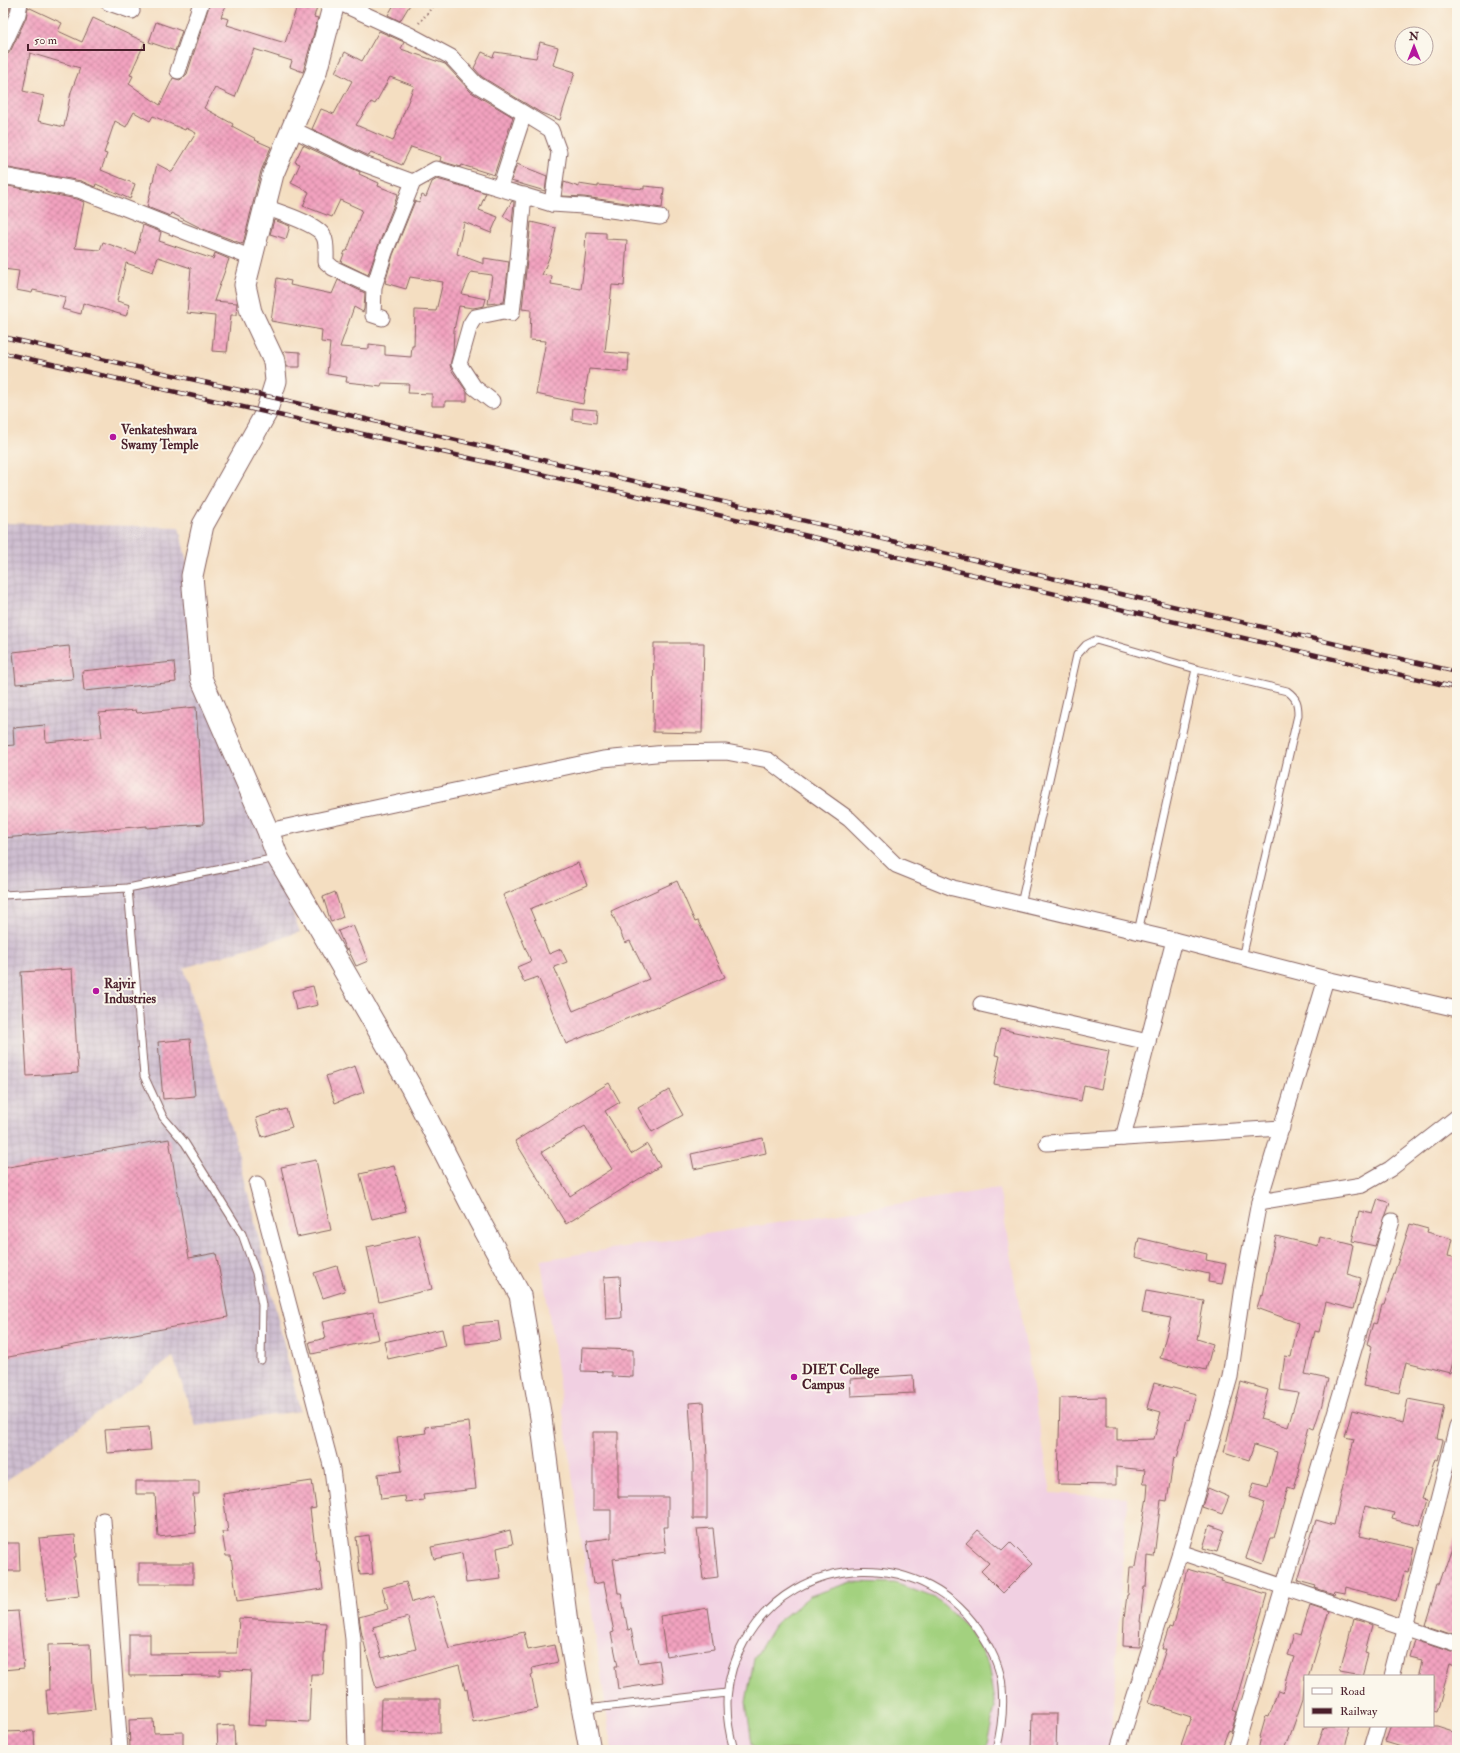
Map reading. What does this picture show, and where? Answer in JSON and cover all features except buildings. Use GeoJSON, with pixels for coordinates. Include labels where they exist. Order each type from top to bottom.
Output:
{"type":"FeatureCollection","features":[{"type":"Feature","properties":{"kind":"street"},"geometry":{"type":"LineString","coordinates":[[3,46],[18,14],[20,3]]}},
{"type":"Feature","properties":{"kind":"street"},"geometry":{"type":"LineString","coordinates":[[109,3],[132,11]]}},
{"type":"Feature","properties":{"kind":"street"},"geometry":{"type":"LineString","coordinates":[[178,71],[201,3]]}},
{"type":"Feature","properties":{"kind":"street"},"geometry":{"type":"LineString","coordinates":[[334,3],[316,72],[273,174],[246,285],[251,312],[274,361],[276,381],[266,413],[203,525],[192,576],[201,678],[268,831],[278,858],[316,920],[410,1087],[520,1295],[541,1418],[567,1623],[590,1750]]}},
{"type":"Feature","properties":{"kind":"street"},"geometry":{"type":"LineString","coordinates":[[340,3],[410,35],[451,57],[476,84],[551,130],[559,152],[552,204]]}},
{"type":"Feature","properties":{"kind":"street"},"geometry":{"type":"LineString","coordinates":[[500,187],[524,114]]}},
{"type":"Feature","properties":{"kind":"street"},"geometry":{"type":"LineString","coordinates":[[292,129],[364,164],[414,182]]}},
{"type":"Feature","properties":{"kind":"street"},"geometry":{"type":"LineString","coordinates":[[382,318],[372,315],[374,287],[385,252],[414,182],[436,168],[552,204],[582,206],[660,217]]}},
{"type":"Feature","properties":{"kind":"street"},"geometry":{"type":"LineString","coordinates":[[3,176],[79,190],[252,258]]}},
{"type":"Feature","properties":{"kind":"street"},"geometry":{"type":"LineString","coordinates":[[492,401],[474,387],[459,364],[470,325],[475,317],[504,311],[512,313],[524,195]]}},
{"type":"Feature","properties":{"kind":"street"},"geometry":{"type":"LineString","coordinates":[[265,207],[311,225],[320,231],[324,237],[326,262],[333,268],[374,287]]}},
{"type":"Feature","properties":{"kind":"street"},"geometry":{"type":"LineString","coordinates":[[268,831],[603,759],[666,753],[726,752],[768,760],[849,818],[896,865],[953,888],[1174,940],[1326,979],[1457,1009]]}},
{"type":"Feature","properties":{"kind":"street"},"geometry":{"type":"LineString","coordinates":[[1123,1138],[1174,940]]}},
{"type":"Feature","properties":{"kind":"street"},"geometry":{"type":"LineString","coordinates":[[1119,1746],[1180,1552],[1230,1377],[1259,1202],[1326,979]]}},
{"type":"Feature","properties":{"kind":"street"},"geometry":{"type":"LineString","coordinates":[[981,1004],[1148,1042]]}},
{"type":"Feature","properties":{"kind":"street"},"geometry":{"type":"LineString","coordinates":[[1259,1202],[1362,1185],[1390,1169],[1457,1117]]}},
{"type":"Feature","properties":{"kind":"street"},"geometry":{"type":"LineString","coordinates":[[1047,1143],[1282,1128]]}},
{"type":"Feature","properties":{"kind":"street"},"geometry":{"type":"LineString","coordinates":[[257,1184],[332,1469],[353,1639],[356,1750]]}},
{"type":"Feature","properties":{"kind":"street"},"geometry":{"type":"LineString","coordinates":[[1235,1750],[1392,1221]]}},
{"type":"Feature","properties":{"kind":"street"},"geometry":{"type":"LineString","coordinates":[[1393,1675],[1457,1426]]}},
{"type":"Feature","properties":{"kind":"street"},"geometry":{"type":"LineString","coordinates":[[104,1520],[120,1750]]}},
{"type":"Feature","properties":{"kind":"street"},"geometry":{"type":"LineString","coordinates":[[1180,1552],[1457,1644]]}},
{"type":"Feature","properties":{"kind":"street"},"geometry":{"type":"LineString","coordinates":[[1372,1750],[1379,1727]]}},
{"type":"Feature","properties":{"kind":"lane"},"geometry":{"type":"LineString","coordinates":[[1021,904],[1077,655],[1086,645],[1096,640],[1196,669],[1287,691],[1294,696],[1298,704],[1298,716],[1242,958]]}},
{"type":"Feature","properties":{"kind":"lane"},"geometry":{"type":"LineString","coordinates":[[1138,932],[1196,669]]}},
{"type":"Feature","properties":{"kind":"lane"},"geometry":{"type":"LineString","coordinates":[[3,895],[128,888],[278,858]]}},
{"type":"Feature","properties":{"kind":"lane"},"geometry":{"type":"LineString","coordinates":[[128,888],[144,1076],[163,1117],[185,1143],[242,1234],[256,1273],[262,1305],[261,1360]]}},
{"type":"Feature","properties":{"kind":"lane"},"geometry":{"type":"LineString","coordinates":[[734,1750],[728,1729],[727,1693],[735,1658],[752,1626],[778,1600],[808,1581],[843,1571],[879,1570],[915,1578],[947,1596],[973,1620],[992,1651],[1002,1686],[1003,1722],[996,1750]]}},
{"type":"Feature","properties":{"kind":"lane"},"geometry":{"type":"LineString","coordinates":[[583,1709],[727,1693]]}},
{"type":"Feature","properties":{"kind":"path"},"geometry":{"type":"LineString","coordinates":[[410,35],[436,3]]}},
{"type":"Feature","properties":{"kind":"shaded area","name":"Rajvir Industries"},"geometry":{"type":"Polygon","coordinates":[[[3,523],[179,527],[224,729],[300,932],[184,968],[239,1156],[300,1411],[196,1426],[173,1357],[3,1483],[3,523]]]}},
{"type":"Feature","properties":{"kind":"shaded area","name":"DIET College Campus"},"geometry":{"type":"Polygon","coordinates":[[[999,1188],[1051,1493],[1127,1498],[1110,1750],[612,1750],[541,1260],[999,1188]]]}},
{"type":"Feature","properties":{"kind":"green space"},"geometry":{"type":"Polygon","coordinates":[[[851,1582],[895,1583],[935,1598],[967,1627],[988,1665],[995,1707],[986,1750],[755,1750],[752,1744],[746,1702],[754,1659],[776,1623],[810,1596],[851,1582]]]}},
{"type":"Feature","properties":{"kind":"railway"},"geometry":{"type":"LineString","coordinates":[[3,337],[271,397],[1457,672]]}},
{"type":"Feature","properties":{"kind":"railway"},"geometry":{"type":"LineString","coordinates":[[3,353],[620,492],[1457,688]]}},
{"type":"Feature","properties":{"kind":"place","name":"Venkateshwara Swamy Temple"},"geometry":{"type":"Point","coordinates":[113,437]}},
{"type":"Feature","properties":{"kind":"place","name":"Rajvir Industries"},"geometry":{"type":"Point","coordinates":[96,991]}},
{"type":"Feature","properties":{"kind":"place","name":"DIET College Campus"},"geometry":{"type":"Point","coordinates":[794,1377]}}]}
